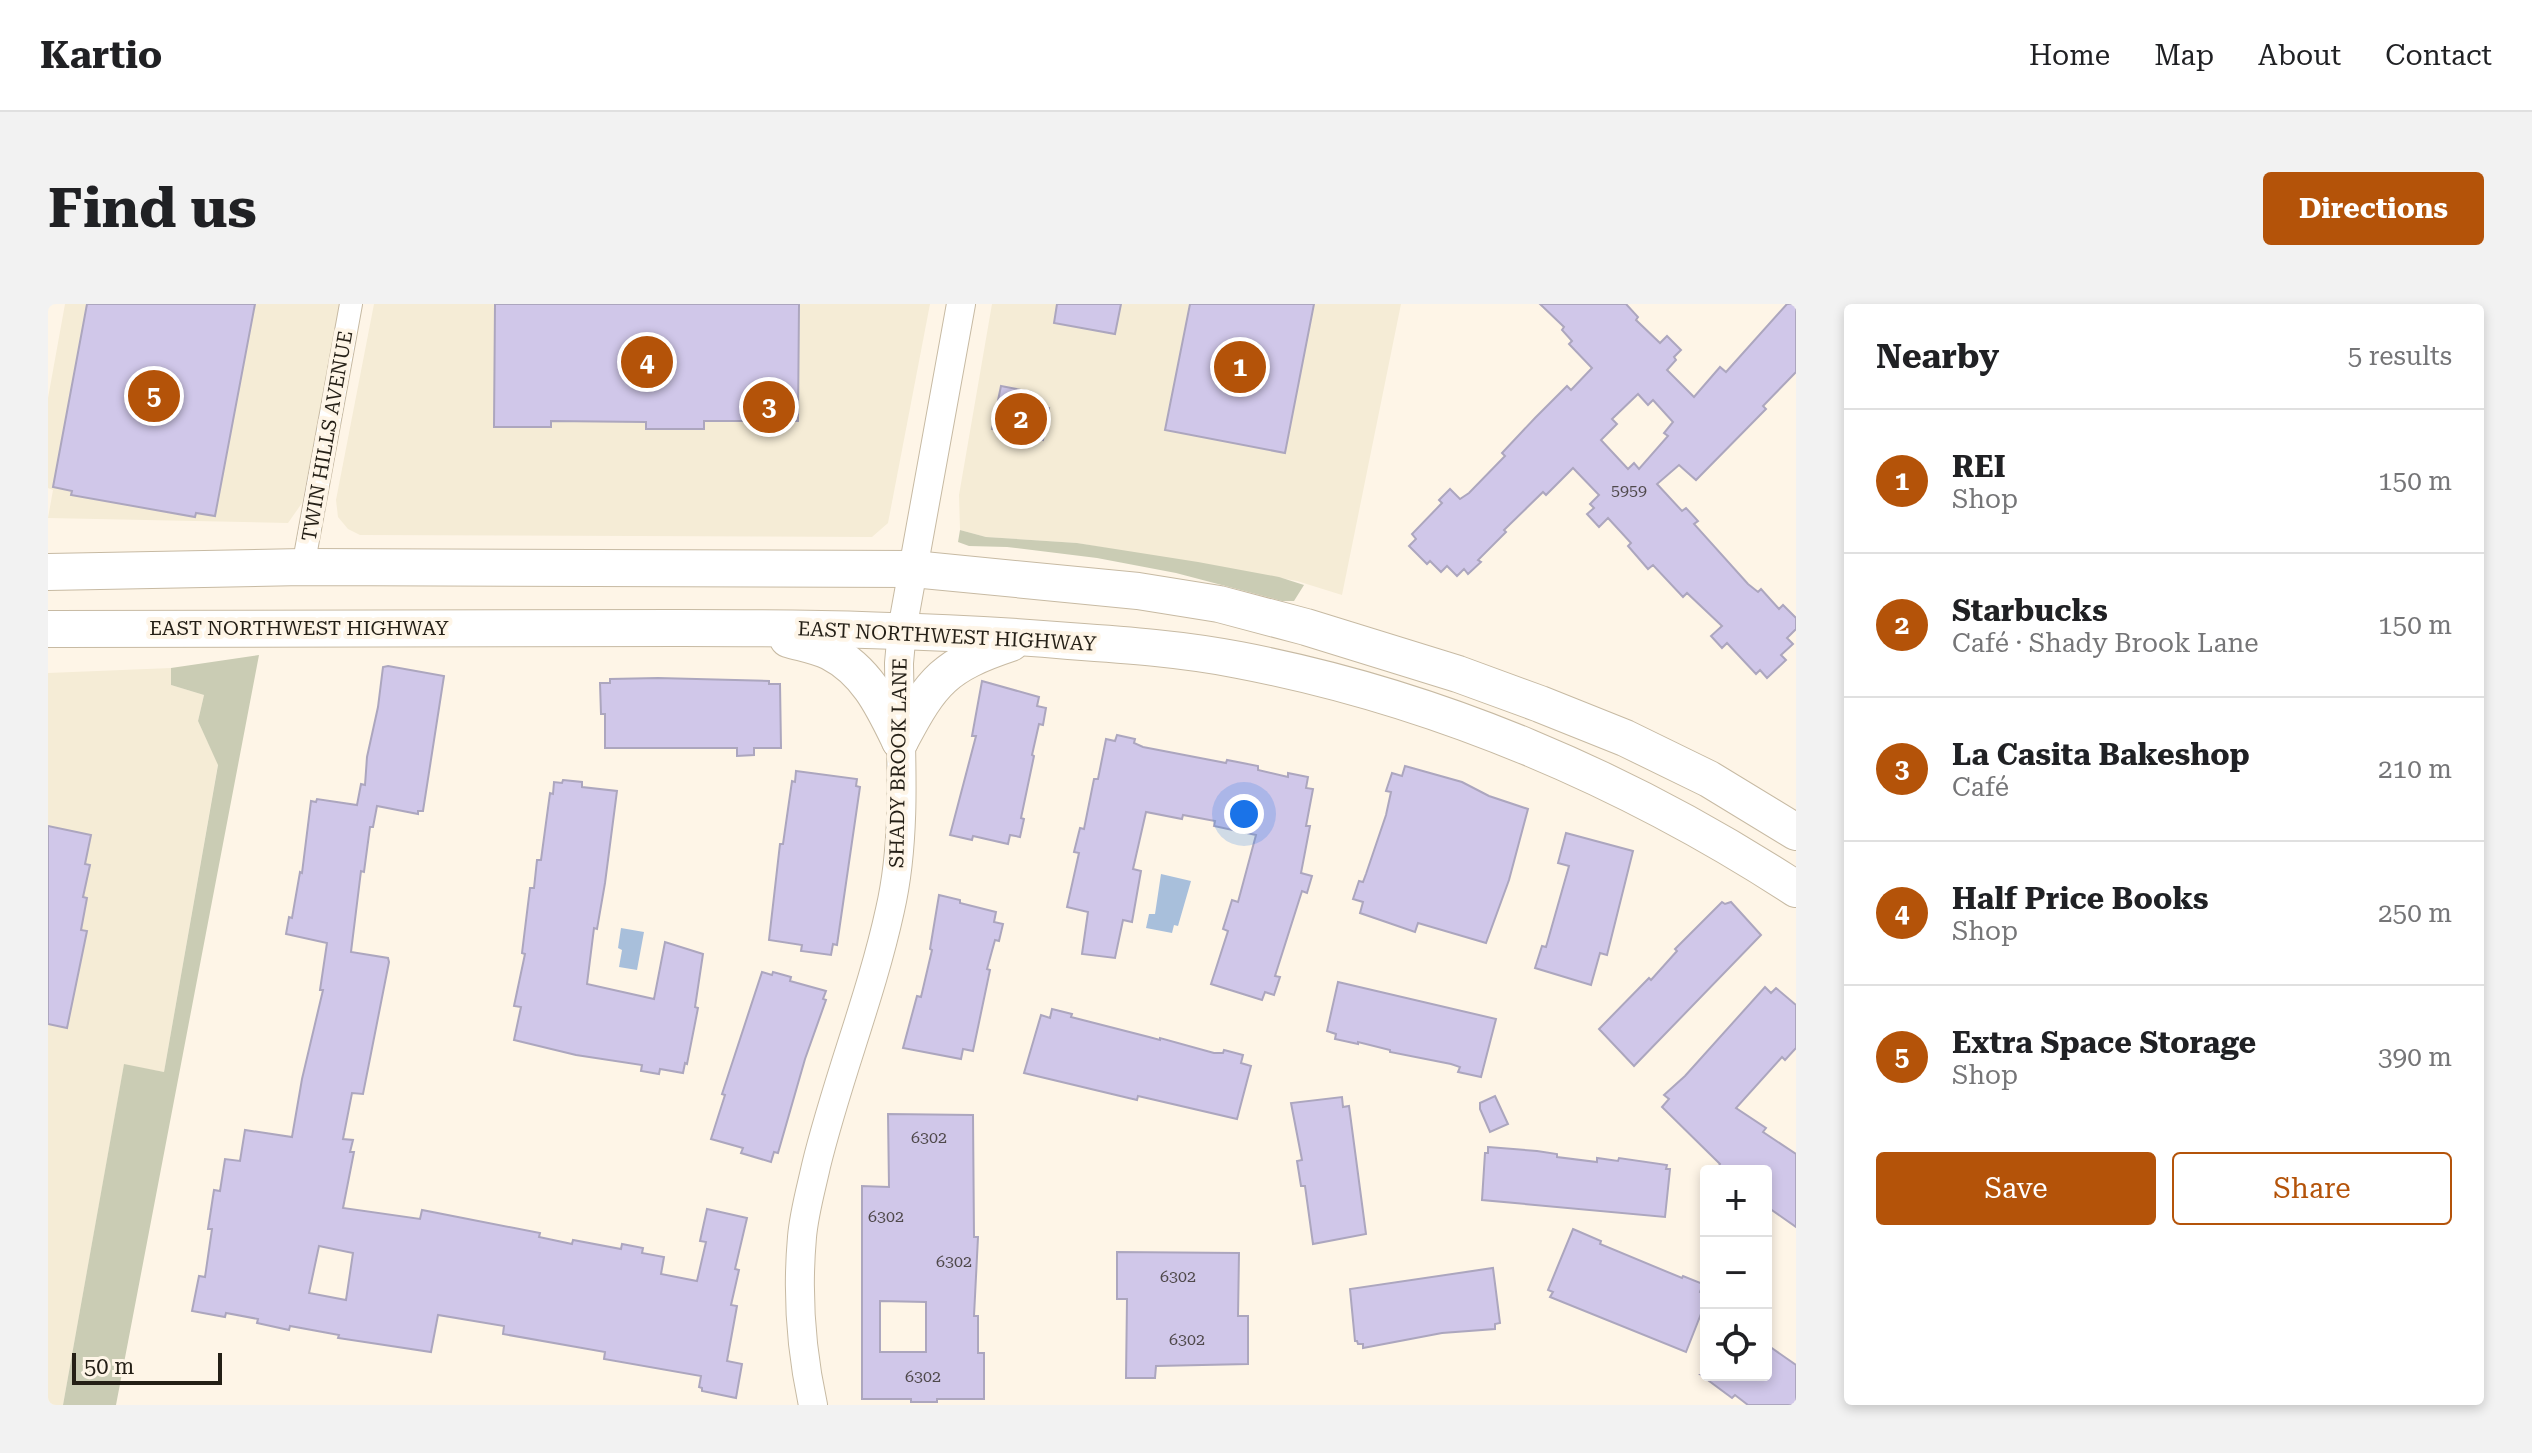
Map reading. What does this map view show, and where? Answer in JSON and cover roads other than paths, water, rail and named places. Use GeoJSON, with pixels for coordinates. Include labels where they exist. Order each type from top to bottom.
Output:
{"type":"FeatureCollection","features":[{"type":"Feature","properties":{"kind":"main road"},"geometry":{"type":"LineString","coordinates":[[48,572],[303,567],[913,569],[1138,591],[1219,604],[1458,674],[1625,738],[1709,779],[1796,832]]}},
{"type":"Feature","properties":{"kind":"main road"},"geometry":{"type":"LineString","coordinates":[[1294,672],[1306,627]]}},
{"type":"Feature","properties":{"kind":"main road"},"geometry":{"type":"LineString","coordinates":[[731,628],[778,637],[829,652],[857,670],[875,692],[900,741]]}},
{"type":"Feature","properties":{"kind":"main road","name":"EAST NORTHWEST HIGHWAY"},"geometry":{"type":"LineString","coordinates":[[48,629],[902,630],[1179,650],[1294,672],[1395,699],[1466,723],[1587,772],[1698,830],[1796,889]]}},
{"type":"Feature","properties":{"kind":"main road"},"geometry":{"type":"LineString","coordinates":[[900,741],[937,681],[955,665],[980,653],[1028,638]]}},
{"type":"Feature","properties":{"kind":"street","name":"TWIN HILLS AVENUE"},"geometry":{"type":"LineString","coordinates":[[303,567],[351,304]]}},
{"type":"Feature","properties":{"kind":"street","name":"SHADY BROOK LANE"},"geometry":{"type":"LineString","coordinates":[[813,1405],[801,1321],[802,1236],[821,1146],[875,973],[891,907],[898,862],[902,630],[961,304]]}},
{"type":"Feature","properties":{"kind":"water"},"geometry":{"type":"Polygon","coordinates":[[[1161,874],[1191,881],[1178,926],[1174,925],[1172,933],[1146,928],[1149,914],[1155,914],[1161,874]]]}},
{"type":"Feature","properties":{"kind":"water"},"geometry":{"type":"Polygon","coordinates":[[[621,928],[644,932],[637,970],[619,967],[621,928]]]}},
{"type":"Feature","properties":{"kind":"place","name":"Half Price Books"},"geometry":{"type":"Point","coordinates":[647,362]}},
{"type":"Feature","properties":{"kind":"place","name":"REI"},"geometry":{"type":"Point","coordinates":[1240,367]}},
{"type":"Feature","properties":{"kind":"place","name":"Extra Space Storage"},"geometry":{"type":"Point","coordinates":[154,396]}},
{"type":"Feature","properties":{"kind":"place","name":"La Casita Bakeshop"},"geometry":{"type":"Point","coordinates":[769,407]}},
{"type":"Feature","properties":{"kind":"place","name":"Starbucks"},"geometry":{"type":"Point","coordinates":[1021,419]}}]}
